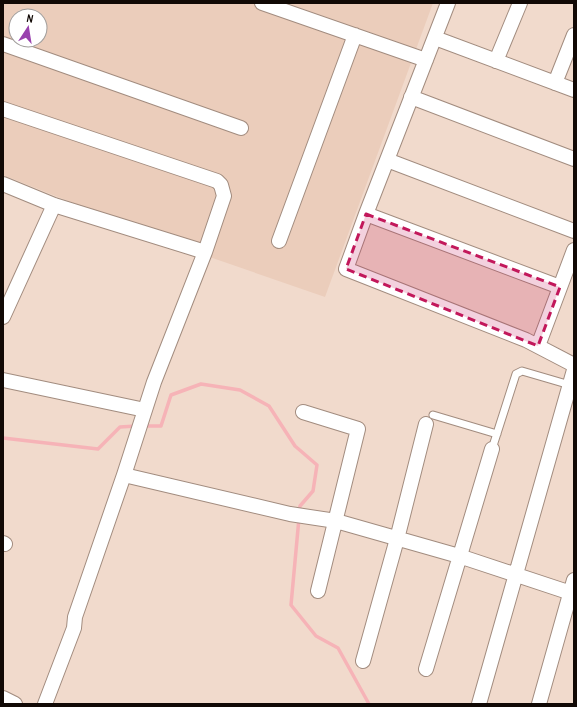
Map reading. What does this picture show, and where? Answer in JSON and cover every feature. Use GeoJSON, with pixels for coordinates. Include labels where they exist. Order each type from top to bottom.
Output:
{"type":"FeatureCollection","features":[{"type":"Feature","properties":{"kind":"street"},"geometry":{"type":"LineString","coordinates":[[262,3],[426,60]]}},
{"type":"Feature","properties":{"kind":"street"},"geometry":{"type":"LineString","coordinates":[[448,3],[346,269],[526,340],[574,365]]}},
{"type":"Feature","properties":{"kind":"street"},"geometry":{"type":"LineString","coordinates":[[496,61],[520,3]]}},
{"type":"Feature","properties":{"kind":"street"},"geometry":{"type":"LineString","coordinates":[[278,241],[355,35]]}},
{"type":"Feature","properties":{"kind":"street"},"geometry":{"type":"LineString","coordinates":[[555,83],[574,35]]}},
{"type":"Feature","properties":{"kind":"street"},"geometry":{"type":"LineString","coordinates":[[434,38],[574,90]]}},
{"type":"Feature","properties":{"kind":"street"},"geometry":{"type":"LineString","coordinates":[[3,44],[241,128]]}},
{"type":"Feature","properties":{"kind":"street"},"geometry":{"type":"LineString","coordinates":[[412,97],[574,159]]}},
{"type":"Feature","properties":{"kind":"street"},"geometry":{"type":"LineString","coordinates":[[3,109],[217,181],[224,190],[224,196],[205,252],[154,382],[75,617],[74,628],[45,704]]}},
{"type":"Feature","properties":{"kind":"street"},"geometry":{"type":"LineString","coordinates":[[387,160],[574,231]]}},
{"type":"Feature","properties":{"kind":"street"},"geometry":{"type":"LineString","coordinates":[[3,184],[54,205],[205,252]]}},
{"type":"Feature","properties":{"kind":"street"},"geometry":{"type":"LineString","coordinates":[[3,317],[54,205]]}},
{"type":"Feature","properties":{"kind":"street"},"geometry":{"type":"LineString","coordinates":[[366,214],[560,287]]}},
{"type":"Feature","properties":{"kind":"street"},"geometry":{"type":"LineString","coordinates":[[538,346],[574,250]]}},
{"type":"Feature","properties":{"kind":"street"},"geometry":{"type":"LineString","coordinates":[[479,704],[574,370]]}},
{"type":"Feature","properties":{"kind":"street"},"geometry":{"type":"LineString","coordinates":[[3,380],[144,414]]}},
{"type":"Feature","properties":{"kind":"street"},"geometry":{"type":"LineString","coordinates":[[303,412],[358,429],[318,591]]}},
{"type":"Feature","properties":{"kind":"street"},"geometry":{"type":"LineString","coordinates":[[363,661],[429,419]]}},
{"type":"Feature","properties":{"kind":"street"},"geometry":{"type":"LineString","coordinates":[[426,669],[492,449]]}},
{"type":"Feature","properties":{"kind":"street"},"geometry":{"type":"LineString","coordinates":[[124,475],[291,514],[336,521],[516,574],[573,589],[540,704]]}},
{"type":"Feature","properties":{"kind":"street"},"geometry":{"type":"LineString","coordinates":[[3,698],[15,704]]}},
{"type":"Feature","properties":{"kind":"lane"},"geometry":{"type":"LineString","coordinates":[[492,449],[516,374],[518,372],[522,371],[570,385]]}},
{"type":"Feature","properties":{"kind":"lane"},"geometry":{"type":"LineString","coordinates":[[429,419],[497,434]]}},
{"type":"Feature","properties":{"kind":"highlighted area"},"geometry":{"type":"Polygon","coordinates":[[[366,214],[560,287],[538,346],[346,269],[366,214]]]}},
{"type":"Feature","properties":{"kind":"shaded area"},"geometry":{"type":"Polygon","coordinates":[[[3,3],[433,3],[325,297],[198,253],[3,175],[3,3]]]}},
{"type":"Feature","properties":{"kind":"waterway"},"geometry":{"type":"LineString","coordinates":[[142,426],[161,426],[171,395],[201,384],[240,390],[269,406],[295,446],[317,465],[313,491],[300,506],[299,512]]}},
{"type":"Feature","properties":{"kind":"waterway"},"geometry":{"type":"LineString","coordinates":[[3,438],[98,449],[120,427],[136,426]]}},
{"type":"Feature","properties":{"kind":"waterway"},"geometry":{"type":"LineString","coordinates":[[299,518],[291,605],[316,636],[338,648],[369,704]]}}]}
